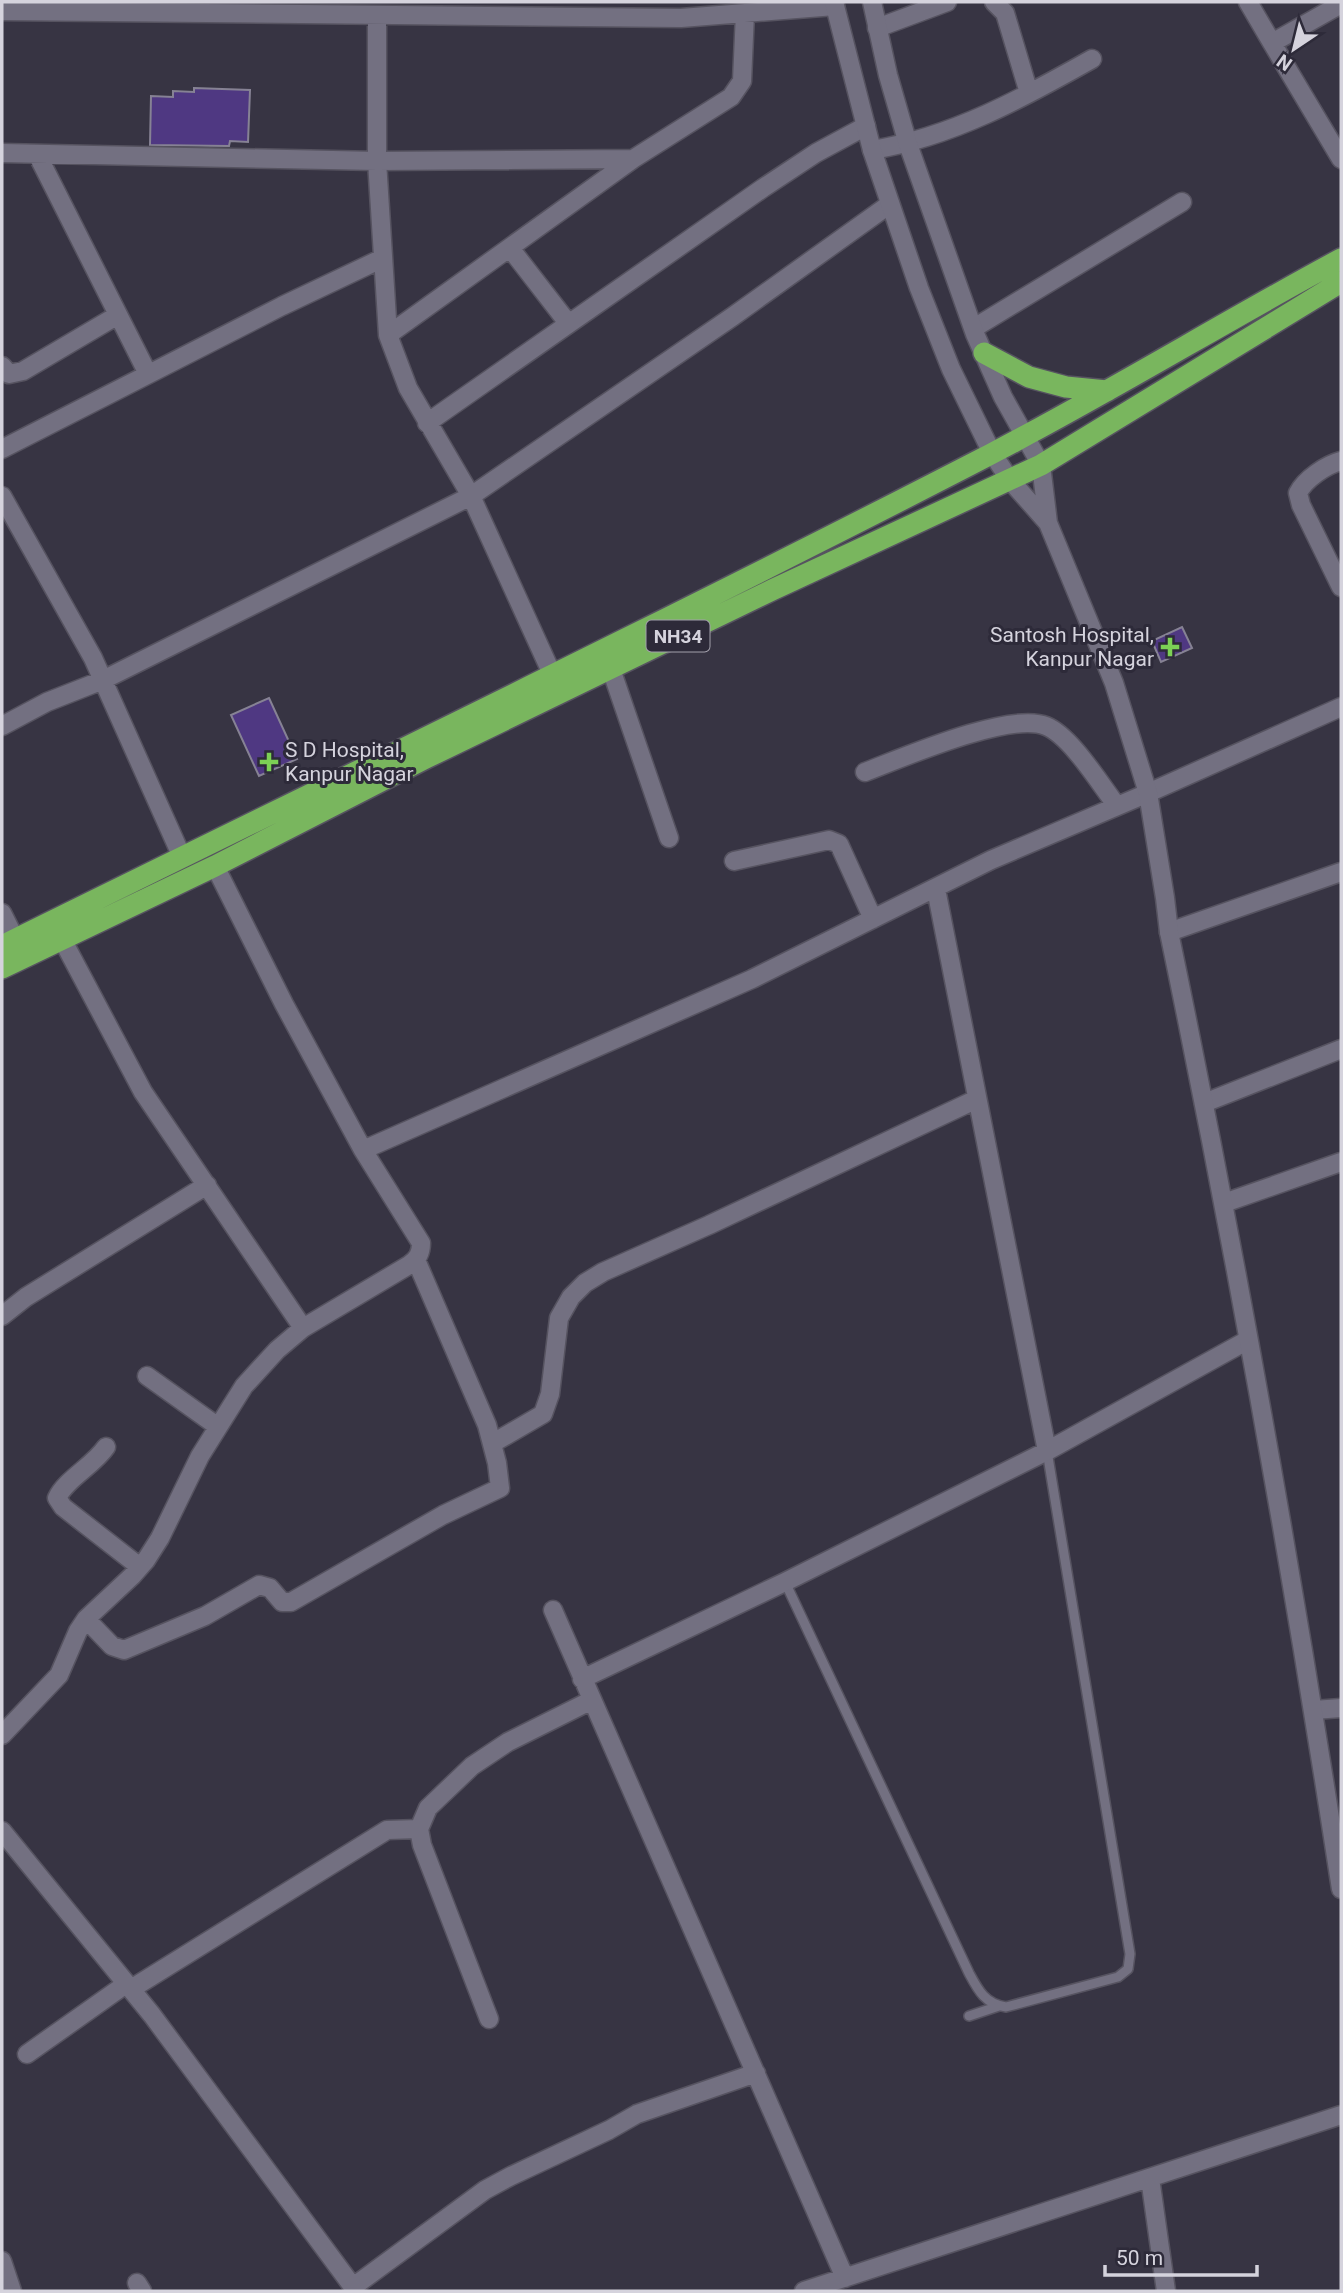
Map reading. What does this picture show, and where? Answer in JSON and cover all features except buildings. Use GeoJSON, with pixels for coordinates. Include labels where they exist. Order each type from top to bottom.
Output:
{"type":"FeatureCollection","features":[{"type":"Feature","properties":{"kind":"highway","name":"NH34"},"geometry":{"type":"LineString","coordinates":[[8,942],[992,453],[1340,262]]}},
{"type":"Feature","properties":{"kind":"highway","name":"NH34"},"geometry":{"type":"LineString","coordinates":[[2,968],[215,866],[426,758],[772,590],[1041,466],[1341,282]]}},
{"type":"Feature","properties":{"kind":"highway"},"geometry":{"type":"LineString","coordinates":[[984,353],[1029,377],[1066,387],[1107,391]]}},
{"type":"Feature","properties":{"kind":"street"},"geometry":{"type":"LineString","coordinates":[[872,2],[888,75],[908,144],[984,353],[1041,466],[1048,523],[1114,683],[1148,793],[1168,932],[1224,1203],[1314,1710],[1341,1889]]}},
{"type":"Feature","properties":{"kind":"street"},"geometry":{"type":"LineString","coordinates":[[877,28],[947,2]]}},
{"type":"Feature","properties":{"kind":"street"},"geometry":{"type":"LineString","coordinates":[[994,2],[1005,13],[1029,93]]}},
{"type":"Feature","properties":{"kind":"street"},"geometry":{"type":"LineString","coordinates":[[1248,2],[1341,159]]}},
{"type":"Feature","properties":{"kind":"street"},"geometry":{"type":"LineString","coordinates":[[2,11],[47,7],[383,11],[680,10],[745,13],[835,4],[872,150],[951,369],[992,453],[1010,480],[1048,523]]}},
{"type":"Feature","properties":{"kind":"street"},"geometry":{"type":"LineString","coordinates":[[1272,43],[1341,4]]}},
{"type":"Feature","properties":{"kind":"street"},"geometry":{"type":"LineString","coordinates":[[383,11],[377,160],[388,335],[408,388],[471,496],[552,674]]}},
{"type":"Feature","properties":{"kind":"street"},"geometry":{"type":"LineString","coordinates":[[388,335],[633,159],[732,97],[742,81],[745,13]]}},
{"type":"Feature","properties":{"kind":"street"},"geometry":{"type":"LineString","coordinates":[[872,150],[908,144],[956,128],[1092,59]]}},
{"type":"Feature","properties":{"kind":"street"},"geometry":{"type":"LineString","coordinates":[[427,423],[805,160],[866,126]]}},
{"type":"Feature","properties":{"kind":"street"},"geometry":{"type":"LineString","coordinates":[[2,153],[377,160],[633,159]]}},
{"type":"Feature","properties":{"kind":"street"},"geometry":{"type":"LineString","coordinates":[[37,153],[148,374]]}},
{"type":"Feature","properties":{"kind":"street"},"geometry":{"type":"LineString","coordinates":[[974,328],[1182,202]]}},
{"type":"Feature","properties":{"kind":"street"},"geometry":{"type":"LineString","coordinates":[[2,726],[47,702],[103,680],[471,496],[732,317],[890,204]]}},
{"type":"Feature","properties":{"kind":"street"},"geometry":{"type":"LineString","coordinates":[[510,247],[568,323]]}},
{"type":"Feature","properties":{"kind":"street"},"geometry":{"type":"LineString","coordinates":[[2,449],[282,306],[383,258]]}},
{"type":"Feature","properties":{"kind":"street"},"geometry":{"type":"LineString","coordinates":[[2,366],[9,374],[23,371],[118,315]]}},
{"type":"Feature","properties":{"kind":"street"},"geometry":{"type":"LineString","coordinates":[[1341,461],[1333,463],[1302,486],[1298,493],[1341,587]]}},
{"type":"Feature","properties":{"kind":"street"},"geometry":{"type":"LineString","coordinates":[[2,496],[93,658],[182,857]]}},
{"type":"Feature","properties":{"kind":"street"},"geometry":{"type":"LineString","coordinates":[[611,669],[669,838]]}},
{"type":"Feature","properties":{"kind":"street"},"geometry":{"type":"LineString","coordinates":[[363,1150],[752,979],[991,860],[1341,707]]}},
{"type":"Feature","properties":{"kind":"street"},"geometry":{"type":"LineString","coordinates":[[865,772],[997,726],[1023,723],[1045,725],[1070,744],[1117,806]]}},
{"type":"Feature","properties":{"kind":"street"},"geometry":{"type":"LineString","coordinates":[[734,861],[829,841],[839,844],[873,919]]}},
{"type":"Feature","properties":{"kind":"street"},"geometry":{"type":"LineString","coordinates":[[2,1735],[59,1675],[86,1619],[140,1567],[160,1538],[217,1426],[244,1386],[277,1350],[303,1328],[416,1260],[421,1250],[421,1243],[363,1150],[284,1004],[215,866]]}},
{"type":"Feature","properties":{"kind":"street"},"geometry":{"type":"LineString","coordinates":[[1168,932],[1341,872]]}},
{"type":"Feature","properties":{"kind":"street"},"geometry":{"type":"LineString","coordinates":[[936,889],[1047,1451]]}},
{"type":"Feature","properties":{"kind":"street"},"geometry":{"type":"LineString","coordinates":[[2,913],[8,942]]}},
{"type":"Feature","properties":{"kind":"street"},"geometry":{"type":"LineString","coordinates":[[62,939],[143,1092],[303,1328]]}},
{"type":"Feature","properties":{"kind":"street"},"geometry":{"type":"LineString","coordinates":[[1204,1104],[1341,1049]]}},
{"type":"Feature","properties":{"kind":"street"},"geometry":{"type":"LineString","coordinates":[[493,1443],[543,1414],[550,1394],[559,1318],[571,1297],[585,1283],[603,1272],[709,1226],[976,1099]]}},
{"type":"Feature","properties":{"kind":"street"},"geometry":{"type":"LineString","coordinates":[[1224,1203],[1341,1162]]}},
{"type":"Feature","properties":{"kind":"street"},"geometry":{"type":"LineString","coordinates":[[2,1316],[26,1297],[207,1185]]}},
{"type":"Feature","properties":{"kind":"street"},"geometry":{"type":"LineString","coordinates":[[86,1619],[112,1646],[124,1650],[205,1616],[259,1585],[270,1588],[282,1602],[291,1602],[443,1516],[500,1488],[488,1425],[416,1260]]}},
{"type":"Feature","properties":{"kind":"street"},"geometry":{"type":"LineString","coordinates":[[582,1679],[785,1582],[1047,1451],[1248,1340]]}},
{"type":"Feature","properties":{"kind":"street"},"geometry":{"type":"LineString","coordinates":[[147,1376],[217,1426]]}},
{"type":"Feature","properties":{"kind":"street"},"geometry":{"type":"LineString","coordinates":[[106,1447],[63,1488],[57,1498],[63,1507],[140,1567]]}},
{"type":"Feature","properties":{"kind":"street"},"geometry":{"type":"LineString","coordinates":[[553,1610],[845,2278]]}},
{"type":"Feature","properties":{"kind":"street"},"geometry":{"type":"LineString","coordinates":[[489,2019],[422,1845],[419,1829],[422,1818],[433,1802],[482,1758],[592,1700]]}},
{"type":"Feature","properties":{"kind":"street"},"geometry":{"type":"LineString","coordinates":[[1314,1710],[1341,1708]]}},
{"type":"Feature","properties":{"kind":"street"},"geometry":{"type":"LineString","coordinates":[[27,2054],[129,1987],[387,1830],[419,1829]]}},
{"type":"Feature","properties":{"kind":"street"},"geometry":{"type":"LineString","coordinates":[[2,1831],[129,1987],[354,2289],[485,2190],[637,2114],[755,2073]]}},
{"type":"Feature","properties":{"kind":"street"},"geometry":{"type":"LineString","coordinates":[[804,2291],[1341,2115]]}},
{"type":"Feature","properties":{"kind":"street"},"geometry":{"type":"LineString","coordinates":[[1150,2178],[1166,2291]]}},
{"type":"Feature","properties":{"kind":"street"},"geometry":{"type":"LineString","coordinates":[[2,2261],[12,2291]]}},
{"type":"Feature","properties":{"kind":"lane"},"geometry":{"type":"LineString","coordinates":[[785,1582],[982,1996],[1006,2007],[1118,1977],[1128,1969],[1131,1962],[1047,1451]]}},
{"type":"Feature","properties":{"kind":"lane"},"geometry":{"type":"LineString","coordinates":[[969,2016],[999,2006]]}},
{"type":"Feature","properties":{"kind":"place","name":"Santosh Hospital, Kanpur Nagar"},"geometry":{"type":"Point","coordinates":[1170,647]}},
{"type":"Feature","properties":{"kind":"place","name":"S D Hospital, Kanpur Nagar"},"geometry":{"type":"Point","coordinates":[269,762]}}]}
